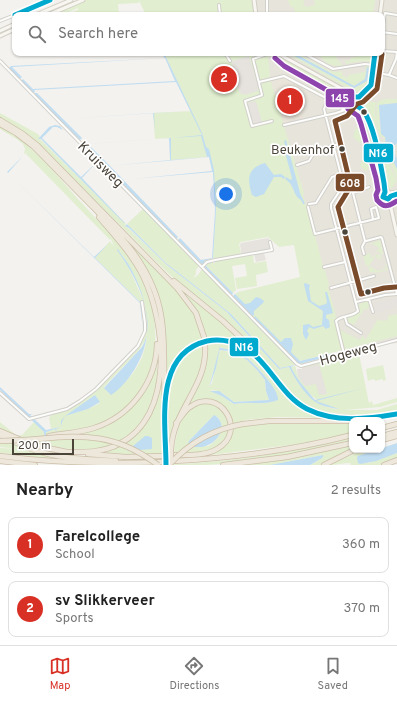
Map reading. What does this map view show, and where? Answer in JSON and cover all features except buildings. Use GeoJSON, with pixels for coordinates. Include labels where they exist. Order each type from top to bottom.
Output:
{"type":"FeatureCollection","features":[{"type":"Feature","properties":{"kind":"highway"},"geometry":{"type":"LineString","coordinates":[[0,120],[23,134],[41,150],[160,270],[190,304],[199,320],[205,345],[204,363],[200,379],[176,423],[168,450]]}},
{"type":"Feature","properties":{"kind":"highway"},"geometry":{"type":"LineString","coordinates":[[0,124],[16,133],[33,146],[86,200],[128,245],[141,263],[152,284],[159,304],[162,320],[168,463]]}},
{"type":"Feature","properties":{"kind":"highway"},"geometry":{"type":"LineString","coordinates":[[65,452],[93,452],[112,447],[131,437],[146,421],[154,402],[159,370],[159,334],[154,308],[146,283],[134,261],[113,233],[86,202],[86,200]]}},
{"type":"Feature","properties":{"kind":"highway"},"geometry":{"type":"LineString","coordinates":[[160,270],[224,321],[262,360],[273,378]]}},
{"type":"Feature","properties":{"kind":"highway"},"geometry":{"type":"LineString","coordinates":[[44,438],[81,432],[95,428],[115,419],[133,404],[145,387],[153,368],[157,348],[157,324],[154,308]]}},
{"type":"Feature","properties":{"kind":"highway"},"geometry":{"type":"LineString","coordinates":[[166,400],[168,379],[177,361],[188,350],[208,341],[223,340],[245,347],[256,356],[290,398],[313,411],[340,417],[349,417]]}},
{"type":"Feature","properties":{"kind":"highway"},"geometry":{"type":"LineString","coordinates":[[0,431],[33,445],[65,452],[120,456],[202,454],[214,451],[222,446],[226,442],[231,429],[230,418],[224,409],[210,401],[194,404],[186,410],[176,423]]}},
{"type":"Feature","properties":{"kind":"highway"},"geometry":{"type":"LineString","coordinates":[[380,417],[397,414]]}},
{"type":"Feature","properties":{"kind":"highway"},"geometry":{"type":"LineString","coordinates":[[168,463],[206,436],[223,428],[242,424],[281,420],[349,420]]}},
{"type":"Feature","properties":{"kind":"highway"},"geometry":{"type":"LineString","coordinates":[[385,427],[397,424]]}},
{"type":"Feature","properties":{"kind":"highway"},"geometry":{"type":"LineString","coordinates":[[385,435],[397,432]]}},
{"type":"Feature","properties":{"kind":"highway"},"geometry":{"type":"LineString","coordinates":[[0,435],[30,449],[48,454],[81,458],[168,463],[263,453],[316,444],[349,436]]}},
{"type":"Feature","properties":{"kind":"highway"},"geometry":{"type":"LineString","coordinates":[[0,442],[76,436],[95,437],[109,440],[134,449],[158,465]]}},
{"type":"Feature","properties":{"kind":"highway"},"geometry":{"type":"LineString","coordinates":[[385,439],[397,436]]}},
{"type":"Feature","properties":{"kind":"highway"},"geometry":{"type":"LineString","coordinates":[[223,465],[287,457],[349,444]]}},
{"type":"Feature","properties":{"kind":"highway"},"geometry":{"type":"LineString","coordinates":[[325,464],[349,452]]}},
{"type":"Feature","properties":{"kind":"highway"},"geometry":{"type":"LineString","coordinates":[[0,456],[88,463],[145,462]]}},
{"type":"Feature","properties":{"kind":"highway"},"geometry":{"type":"LineString","coordinates":[[384,465],[397,460]]}},
{"type":"Feature","properties":{"kind":"highway"},"geometry":{"type":"LineString","coordinates":[[0,461],[35,465]]}},
{"type":"Feature","properties":{"kind":"street"},"geometry":{"type":"LineString","coordinates":[[22,12],[50,0]]}},
{"type":"Feature","properties":{"kind":"street"},"geometry":{"type":"LineString","coordinates":[[43,12],[71,0]]}},
{"type":"Feature","properties":{"kind":"street"},"geometry":{"type":"LineString","coordinates":[[55,12],[83,0]]}},
{"type":"Feature","properties":{"kind":"street"},"geometry":{"type":"LineString","coordinates":[[255,0],[256,12]]}},
{"type":"Feature","properties":{"kind":"street"},"geometry":{"type":"LineString","coordinates":[[266,0],[267,12]]}},
{"type":"Feature","properties":{"kind":"street"},"geometry":{"type":"LineString","coordinates":[[380,12],[382,0]]}},
{"type":"Feature","properties":{"kind":"street"},"geometry":{"type":"LineString","coordinates":[[219,5],[220,12]]}},
{"type":"Feature","properties":{"kind":"street"},"geometry":{"type":"LineString","coordinates":[[385,14],[397,15]]}},
{"type":"Feature","properties":{"kind":"street"},"geometry":{"type":"LineString","coordinates":[[0,22],[12,16]]}},
{"type":"Feature","properties":{"kind":"street"},"geometry":{"type":"LineString","coordinates":[[0,31],[12,25]]}},
{"type":"Feature","properties":{"kind":"street"},"geometry":{"type":"LineString","coordinates":[[0,36],[12,30]]}},
{"type":"Feature","properties":{"kind":"street"},"geometry":{"type":"LineString","coordinates":[[385,32],[397,34]]}},
{"type":"Feature","properties":{"kind":"street"},"geometry":{"type":"LineString","coordinates":[[385,51],[397,52],[396,59],[389,75]]}},
{"type":"Feature","properties":{"kind":"street"},"geometry":{"type":"LineString","coordinates":[[226,56],[230,61]]}},
{"type":"Feature","properties":{"kind":"street"},"geometry":{"type":"LineString","coordinates":[[258,56],[255,57],[253,60],[262,93],[261,96],[245,101],[252,126],[272,121]]}},
{"type":"Feature","properties":{"kind":"street"},"geometry":{"type":"LineString","coordinates":[[281,56],[346,91],[352,100],[359,104],[370,126],[386,191],[390,197],[390,208],[397,235]]}},
{"type":"Feature","properties":{"kind":"street"},"geometry":{"type":"LineString","coordinates":[[283,56],[287,60]]}},
{"type":"Feature","properties":{"kind":"street"},"geometry":{"type":"LineString","coordinates":[[309,56],[334,69],[364,64],[374,65]]}},
{"type":"Feature","properties":{"kind":"street"},"geometry":{"type":"LineString","coordinates":[[284,125],[340,112],[352,100],[359,98],[369,91],[375,56]]}},
{"type":"Feature","properties":{"kind":"street","name":"Kruisweg"},"geometry":{"type":"LineString","coordinates":[[0,61],[300,366]]}},
{"type":"Feature","properties":{"kind":"street"},"geometry":{"type":"LineString","coordinates":[[372,72],[397,78]]}},
{"type":"Feature","properties":{"kind":"street"},"geometry":{"type":"LineString","coordinates":[[259,82],[286,76],[328,99],[324,107],[341,175],[342,186],[331,204],[331,208],[356,302],[357,312],[337,319],[336,321],[344,352]]}},
{"type":"Feature","properties":{"kind":"street"},"geometry":{"type":"LineString","coordinates":[[359,98],[359,104]]}},
{"type":"Feature","properties":{"kind":"street"},"geometry":{"type":"LineString","coordinates":[[344,119],[338,122],[335,127],[347,173],[332,178],[316,203],[309,206],[316,234],[379,218],[376,207],[371,209],[374,219]]}},
{"type":"Feature","properties":{"kind":"street"},"geometry":{"type":"LineString","coordinates":[[297,165],[310,161],[315,151],[340,144]]}},
{"type":"Feature","properties":{"kind":"street"},"geometry":{"type":"LineString","coordinates":[[364,254],[362,247],[365,241],[353,193],[369,188]]}},
{"type":"Feature","properties":{"kind":"street"},"geometry":{"type":"LineString","coordinates":[[386,191],[383,196],[390,197],[397,193]]}},
{"type":"Feature","properties":{"kind":"street"},"geometry":{"type":"LineString","coordinates":[[356,302],[397,294],[382,238],[365,241]]}},
{"type":"Feature","properties":{"kind":"street"},"geometry":{"type":"LineString","coordinates":[[203,266],[215,260],[272,250],[270,242]]}},
{"type":"Feature","properties":{"kind":"street"},"geometry":{"type":"LineString","coordinates":[[324,267],[345,262]]}},
{"type":"Feature","properties":{"kind":"street"},"geometry":{"type":"LineString","coordinates":[[331,288],[374,276]]}},
{"type":"Feature","properties":{"kind":"street"},"geometry":{"type":"LineString","coordinates":[[369,299],[373,312]]}},
{"type":"Feature","properties":{"kind":"street"},"geometry":{"type":"LineString","coordinates":[[0,393],[29,419],[67,408],[80,401],[96,389],[138,346],[145,332],[142,302]]}},
{"type":"Feature","properties":{"kind":"street"},"geometry":{"type":"LineString","coordinates":[[345,317],[347,324],[361,333]]}},
{"type":"Feature","properties":{"kind":"street","name":"Hogeweg"},"geometry":{"type":"LineString","coordinates":[[300,366],[344,352],[397,340]]}},
{"type":"Feature","properties":{"kind":"shaded area"},"geometry":{"type":"Polygon","coordinates":[[[254,0],[397,0],[397,343],[342,350],[282,132],[266,56],[385,56],[385,12],[256,12],[254,0]]]}},
{"type":"Feature","properties":{"kind":"shaded area"},"geometry":{"type":"Polygon","coordinates":[[[249,56],[259,89],[257,90],[258,91],[245,95],[239,92],[232,69],[232,61],[249,56]]]}},
{"type":"Feature","properties":{"kind":"shaded area"},"geometry":{"type":"Polygon","coordinates":[[[284,78],[310,93],[305,103],[302,104],[305,117],[284,123],[282,117],[280,118],[269,82],[284,78]]]}},
{"type":"Feature","properties":{"kind":"shaded area"},"geometry":{"type":"Polygon","coordinates":[[[256,101],[262,122],[253,125],[247,103],[256,101]]]}},
{"type":"Feature","properties":{"kind":"shaded area"},"geometry":{"type":"Polygon","coordinates":[[[351,195],[357,220],[338,225],[334,205],[338,198],[351,195]]]}},
{"type":"Feature","properties":{"kind":"shaded area"},"geometry":{"type":"Polygon","coordinates":[[[268,238],[273,251],[264,253],[266,260],[256,262],[254,254],[242,256],[241,243],[268,238]]]}},
{"type":"Feature","properties":{"kind":"shaded area"},"geometry":{"type":"Polygon","coordinates":[[[395,298],[397,299],[397,307],[376,313],[374,303],[395,298]]]}},
{"type":"Feature","properties":{"kind":"shaded area"},"geometry":{"type":"Polygon","coordinates":[[[319,363],[328,394],[319,396],[305,387],[298,377],[297,369],[302,369],[319,363]]]}},
{"type":"Feature","properties":{"kind":"green space"},"geometry":{"type":"Polygon","coordinates":[[[86,0],[253,0],[255,12],[144,12],[139,1],[138,3],[118,4],[119,12],[73,12],[78,10],[78,8],[69,12],[58,12],[86,0]]]}},
{"type":"Feature","properties":{"kind":"green space"},"geometry":{"type":"Polygon","coordinates":[[[288,0],[305,0],[303,3],[306,7],[315,5],[314,0],[375,0],[373,12],[295,12],[294,8],[290,6],[288,0]]]}},
{"type":"Feature","properties":{"kind":"green space"},"geometry":{"type":"Polygon","coordinates":[[[165,56],[268,56],[270,79],[304,193],[303,195],[325,270],[329,285],[328,287],[340,330],[360,340],[362,336],[366,339],[378,319],[381,321],[388,320],[388,316],[397,314],[397,336],[300,361],[257,321],[298,364],[232,297],[238,292],[300,277],[294,245],[279,247],[268,237],[241,242],[239,244],[241,253],[239,255],[216,259],[204,264],[204,261],[213,259],[215,205],[213,173],[202,135],[165,56]]]}},
{"type":"Feature","properties":{"kind":"green space"},"geometry":{"type":"Polygon","coordinates":[[[280,56],[338,89],[347,96],[347,102],[338,97],[339,94],[294,69],[280,63],[286,64],[283,60],[277,57],[280,56]]]}},
{"type":"Feature","properties":{"kind":"green space"},"geometry":{"type":"Polygon","coordinates":[[[291,56],[295,56],[354,88],[367,81],[367,68],[365,79],[354,86],[299,56],[302,56],[330,71],[342,71],[342,75],[348,78],[348,75],[365,72],[366,66],[370,66],[370,74],[367,84],[359,92],[354,92],[291,56]]]}},
{"type":"Feature","properties":{"kind":"green space"},"geometry":{"type":"Polygon","coordinates":[[[320,56],[336,56],[338,66],[326,62],[320,56]]]}},
{"type":"Feature","properties":{"kind":"green space"},"geometry":{"type":"Polygon","coordinates":[[[372,56],[371,62],[362,61],[346,64],[345,60],[349,61],[352,57],[372,56]]]}},
{"type":"Feature","properties":{"kind":"green space"},"geometry":{"type":"Polygon","coordinates":[[[338,59],[343,66],[339,66],[337,61],[338,59]]]}},
{"type":"Feature","properties":{"kind":"green space"},"geometry":{"type":"Polygon","coordinates":[[[385,99],[397,99],[397,103],[379,105],[379,118],[385,138],[386,147],[397,169],[397,179],[384,148],[385,140],[379,135],[376,119],[377,102],[385,99]]]}},
{"type":"Feature","properties":{"kind":"green space"},"geometry":{"type":"Polygon","coordinates":[[[365,102],[376,102],[376,123],[380,143],[397,181],[392,188],[389,188],[370,115],[364,105],[365,102]]]}},
{"type":"Feature","properties":{"kind":"green space"},"geometry":{"type":"Polygon","coordinates":[[[352,109],[358,110],[366,124],[382,188],[375,186],[377,176],[373,164],[369,163],[368,170],[366,171],[360,166],[364,153],[368,154],[370,151],[368,141],[362,139],[360,143],[353,137],[356,127],[363,133],[366,132],[365,128],[359,122],[355,110],[346,114],[346,112],[352,109]]]}},
{"type":"Feature","properties":{"kind":"green space"},"geometry":{"type":"Polygon","coordinates":[[[191,111],[202,135],[207,157],[171,160],[170,138],[155,139],[153,113],[191,111]]]}},
{"type":"Feature","properties":{"kind":"green space"},"geometry":{"type":"Polygon","coordinates":[[[0,113],[38,134],[40,137],[38,139],[40,139],[167,265],[227,312],[279,369],[289,367],[303,389],[316,401],[317,400],[305,389],[295,376],[291,367],[295,366],[294,365],[280,368],[231,314],[166,263],[127,224],[144,208],[199,266],[193,278],[198,275],[202,269],[206,272],[292,361],[295,365],[298,377],[305,386],[316,384],[319,395],[327,394],[319,364],[302,368],[303,366],[357,352],[359,354],[369,403],[372,401],[373,405],[397,398],[397,402],[380,407],[344,410],[377,410],[397,404],[397,410],[352,416],[329,414],[318,411],[299,400],[283,384],[249,342],[170,275],[39,145],[24,132],[0,118],[0,113]],[[319,403],[322,405],[339,409],[319,403]]]}},
{"type":"Feature","properties":{"kind":"green space"},"geometry":{"type":"Polygon","coordinates":[[[0,126],[12,133],[33,150],[108,231],[134,265],[149,296],[153,313],[155,348],[152,365],[146,381],[127,406],[97,429],[122,415],[133,406],[142,395],[157,353],[157,376],[153,398],[150,408],[138,426],[120,441],[106,448],[81,450],[47,445],[46,432],[55,429],[57,433],[56,429],[61,427],[51,429],[49,418],[58,412],[74,406],[86,398],[110,377],[140,345],[145,329],[141,301],[140,302],[95,258],[110,241],[114,247],[111,239],[110,240],[26,154],[28,151],[25,154],[24,153],[25,149],[23,144],[0,129],[0,126]],[[118,249],[129,268],[142,298],[130,267],[118,249]],[[147,334],[146,339],[139,350],[104,387],[110,394],[125,382],[136,368],[143,353],[147,337],[147,334]],[[95,395],[67,415],[88,409],[100,403],[95,395]]]}},
{"type":"Feature","properties":{"kind":"green space"},"geometry":{"type":"Polygon","coordinates":[[[27,138],[176,289],[194,313],[203,339],[190,345],[180,353],[166,376],[164,320],[141,261],[27,138]]]}},
{"type":"Feature","properties":{"kind":"green space"},"geometry":{"type":"Polygon","coordinates":[[[380,240],[383,253],[380,255],[381,260],[375,256],[369,266],[378,271],[386,269],[386,263],[388,270],[370,273],[363,255],[367,255],[368,253],[371,254],[370,257],[372,258],[373,256],[381,254],[379,251],[375,254],[379,248],[372,243],[371,245],[369,244],[380,240]]]}},
{"type":"Feature","properties":{"kind":"green space"},"geometry":{"type":"Polygon","coordinates":[[[253,255],[254,263],[266,261],[268,272],[256,275],[257,286],[237,289],[235,278],[247,276],[245,264],[232,266],[236,290],[233,293],[205,265],[207,263],[215,263],[215,261],[253,255]]]}},
{"type":"Feature","properties":{"kind":"green space"},"geometry":{"type":"Polygon","coordinates":[[[139,267],[153,294],[160,322],[163,367],[163,455],[93,453],[120,445],[126,441],[142,427],[153,409],[159,378],[159,323],[139,267]]]}},
{"type":"Feature","properties":{"kind":"green space"},"geometry":{"type":"Polygon","coordinates":[[[183,291],[215,316],[247,346],[228,339],[206,339],[198,314],[183,291]]]}},
{"type":"Feature","properties":{"kind":"green space"},"geometry":{"type":"Polygon","coordinates":[[[369,300],[370,306],[366,310],[364,309],[354,325],[348,323],[347,318],[359,313],[359,304],[369,300]]]}},
{"type":"Feature","properties":{"kind":"green space"},"geometry":{"type":"Polygon","coordinates":[[[213,342],[233,344],[253,355],[293,402],[332,418],[277,417],[245,420],[245,425],[255,423],[349,423],[349,434],[298,444],[203,456],[215,452],[225,445],[229,440],[232,429],[230,416],[210,400],[186,408],[199,385],[205,369],[207,352],[206,343],[213,342]],[[220,348],[209,387],[212,383],[219,352],[222,350],[239,355],[247,360],[257,370],[265,380],[269,400],[234,402],[219,391],[210,390],[234,404],[267,403],[278,400],[260,370],[247,358],[232,350],[220,348]]]}},
{"type":"Feature","properties":{"kind":"green space"},"geometry":{"type":"Polygon","coordinates":[[[204,344],[201,372],[177,419],[168,447],[167,392],[169,381],[179,360],[191,350],[204,344]]]}},
{"type":"Feature","properties":{"kind":"green space"},"geometry":{"type":"Polygon","coordinates":[[[334,356],[306,364],[299,364],[334,356]]]}},
{"type":"Feature","properties":{"kind":"green space"},"geometry":{"type":"Polygon","coordinates":[[[383,365],[386,380],[383,381],[383,379],[375,381],[374,379],[368,381],[366,369],[383,365]]]}},
{"type":"Feature","properties":{"kind":"green space"},"geometry":{"type":"Polygon","coordinates":[[[209,403],[221,408],[225,412],[229,423],[226,439],[218,447],[208,451],[174,454],[179,426],[186,412],[196,404],[209,403]],[[216,416],[212,417],[189,441],[208,446],[212,444],[220,432],[220,420],[216,416]]]}},
{"type":"Feature","properties":{"kind":"green space"},"geometry":{"type":"Polygon","coordinates":[[[0,422],[15,434],[0,429],[0,422]]]}},
{"type":"Feature","properties":{"kind":"green space"},"geometry":{"type":"Polygon","coordinates":[[[34,422],[44,432],[45,445],[17,435],[22,435],[34,422]]]}},
{"type":"Feature","properties":{"kind":"green space"},"geometry":{"type":"Polygon","coordinates":[[[349,439],[349,442],[297,453],[241,462],[204,465],[152,465],[200,463],[262,456],[349,439]]]}},
{"type":"Feature","properties":{"kind":"green space"},"geometry":{"type":"Polygon","coordinates":[[[0,443],[13,443],[73,461],[0,453],[0,448],[18,449],[0,447],[0,443]]]}},
{"type":"Feature","properties":{"kind":"green space"},"geometry":{"type":"Polygon","coordinates":[[[349,446],[349,452],[328,465],[310,465],[322,458],[323,455],[270,465],[244,465],[289,458],[349,446]]]}},
{"type":"Feature","properties":{"kind":"green space"},"geometry":{"type":"Polygon","coordinates":[[[356,453],[366,453],[358,456],[368,463],[397,453],[397,460],[380,465],[351,465],[350,463],[329,465],[356,453]]]}},
{"type":"Feature","properties":{"kind":"water"},"geometry":{"type":"Polygon","coordinates":[[[164,56],[165,56],[202,133],[206,147],[209,149],[214,170],[216,210],[213,258],[204,261],[204,264],[233,293],[232,295],[178,240],[180,238],[201,260],[212,258],[215,211],[213,172],[132,179],[212,171],[209,157],[110,166],[170,160],[169,138],[171,138],[171,160],[207,157],[201,136],[172,138],[202,135],[176,82],[34,90],[34,93],[21,81],[23,79],[33,89],[175,81],[165,58],[12,67],[22,77],[20,79],[9,68],[11,66],[164,58],[164,56]]]}},
{"type":"Feature","properties":{"kind":"water"},"geometry":{"type":"Polygon","coordinates":[[[295,56],[299,56],[354,86],[365,79],[367,67],[369,68],[367,81],[354,88],[295,56]]]}},
{"type":"Feature","properties":{"kind":"water"},"geometry":{"type":"Polygon","coordinates":[[[35,93],[37,93],[82,138],[80,140],[35,95],[35,93]]]}},
{"type":"Feature","properties":{"kind":"water"},"geometry":{"type":"Polygon","coordinates":[[[397,103],[397,143],[392,148],[397,159],[397,169],[386,147],[385,137],[381,134],[379,105],[397,103]]]}},
{"type":"Feature","properties":{"kind":"water"},"geometry":{"type":"Polygon","coordinates":[[[55,125],[60,126],[63,130],[53,127],[42,138],[81,177],[97,162],[82,178],[125,223],[41,139],[38,139],[49,127],[55,125]]]}},
{"type":"Feature","properties":{"kind":"water"},"geometry":{"type":"Polygon","coordinates":[[[159,139],[89,144],[88,147],[82,142],[84,140],[88,144],[159,139]]]}},
{"type":"Feature","properties":{"kind":"water"},"geometry":{"type":"Polygon","coordinates":[[[286,140],[300,193],[305,204],[303,204],[296,196],[291,185],[285,179],[286,177],[291,180],[292,178],[285,152],[286,148],[284,141],[286,140]]]}},
{"type":"Feature","properties":{"kind":"water"},"geometry":{"type":"Polygon","coordinates":[[[91,147],[178,237],[176,239],[89,149],[91,147]]]}},
{"type":"Feature","properties":{"kind":"water"},"geometry":{"type":"Polygon","coordinates":[[[23,156],[8,173],[7,172],[23,156]]]}},
{"type":"Feature","properties":{"kind":"water"},"geometry":{"type":"Polygon","coordinates":[[[265,163],[274,175],[281,174],[285,177],[284,179],[281,177],[274,177],[264,194],[256,197],[252,195],[250,189],[250,175],[255,168],[265,163]]]}},
{"type":"Feature","properties":{"kind":"water"},"geometry":{"type":"Polygon","coordinates":[[[10,175],[94,257],[108,244],[95,258],[141,303],[143,332],[140,303],[10,175]]]}},
{"type":"Feature","properties":{"kind":"water"},"geometry":{"type":"Polygon","coordinates":[[[127,224],[166,263],[231,314],[280,368],[295,365],[291,367],[293,371],[315,400],[364,388],[316,401],[339,409],[314,401],[300,386],[289,367],[279,369],[227,312],[167,265],[129,228],[125,226],[127,224]]]}},
{"type":"Feature","properties":{"kind":"water"},"geometry":{"type":"Polygon","coordinates":[[[118,249],[129,265],[136,279],[145,307],[137,283],[117,250],[118,249]]]}},
{"type":"Feature","properties":{"kind":"water"},"geometry":{"type":"Polygon","coordinates":[[[305,283],[310,285],[311,301],[319,306],[326,304],[325,292],[327,292],[333,313],[326,315],[326,318],[329,320],[330,327],[326,329],[323,326],[314,329],[309,327],[307,331],[309,334],[306,340],[303,334],[303,325],[309,324],[313,327],[322,325],[323,311],[308,301],[305,283]]]}},
{"type":"Feature","properties":{"kind":"water"},"geometry":{"type":"Polygon","coordinates":[[[235,294],[245,304],[250,303],[256,297],[264,301],[254,311],[254,315],[252,316],[233,296],[235,294]]]}},
{"type":"Feature","properties":{"kind":"water"},"geometry":{"type":"Polygon","coordinates":[[[147,316],[148,323],[146,336],[147,316]]]}},
{"type":"Feature","properties":{"kind":"water"},"geometry":{"type":"Polygon","coordinates":[[[255,316],[281,342],[285,338],[291,338],[293,344],[291,352],[300,361],[333,353],[335,355],[299,364],[254,318],[255,316]]]}},
{"type":"Feature","properties":{"kind":"water"},"geometry":{"type":"Polygon","coordinates":[[[146,336],[143,353],[135,369],[122,385],[111,395],[104,388],[142,347],[146,336]]]}},
{"type":"Feature","properties":{"kind":"water"},"geometry":{"type":"Polygon","coordinates":[[[220,346],[220,348],[241,354],[251,361],[271,384],[278,396],[278,400],[267,403],[234,404],[222,396],[210,391],[219,391],[234,402],[269,400],[265,380],[247,360],[230,351],[220,350],[209,388],[220,346]]]}},
{"type":"Feature","properties":{"kind":"water"},"geometry":{"type":"Polygon","coordinates":[[[0,387],[29,414],[33,414],[30,415],[46,430],[61,427],[56,429],[57,433],[55,429],[46,432],[47,443],[45,445],[44,432],[0,390],[0,387]]]}},
{"type":"Feature","properties":{"kind":"water"},"geometry":{"type":"Polygon","coordinates":[[[95,395],[100,402],[88,409],[65,416],[95,395]]]}},
{"type":"Feature","properties":{"kind":"water"},"geometry":{"type":"Polygon","coordinates":[[[214,415],[219,420],[221,425],[221,432],[218,438],[205,446],[197,447],[188,445],[189,441],[214,415]]]}},
{"type":"Feature","properties":{"kind":"water"},"geometry":{"type":"Polygon","coordinates":[[[145,436],[152,438],[152,449],[127,451],[145,436]]]}},
{"type":"Feature","properties":{"kind":"water"},"geometry":{"type":"Polygon","coordinates":[[[397,443],[397,453],[376,461],[360,464],[358,463],[358,456],[366,453],[385,453],[385,447],[397,443]]]}},
{"type":"Feature","properties":{"kind":"water"},"geometry":{"type":"Polygon","coordinates":[[[323,455],[322,458],[310,465],[270,465],[323,455]]]}},
{"type":"Feature","properties":{"kind":"transit line","name":"N16"},"geometry":{"type":"LineString","coordinates":[[22,12],[50,0]]}},
{"type":"Feature","properties":{"kind":"transit line","name":"N16"},"geometry":{"type":"LineString","coordinates":[[375,56],[371,85],[359,97],[353,97],[351,101],[363,110],[371,126],[384,183],[385,192],[383,197],[388,199],[397,194]]}},
{"type":"Feature","properties":{"kind":"transit line","name":"608"},"geometry":{"type":"LineString","coordinates":[[382,56],[377,89],[363,102],[357,104],[347,116],[335,121],[350,183],[349,189],[338,207],[361,294],[384,288],[396,287]]}},
{"type":"Feature","properties":{"kind":"transit line","name":"145"},"geometry":{"type":"LineString","coordinates":[[275,58],[284,66],[339,97],[346,103],[348,109],[358,116],[376,178],[378,190],[376,195],[377,200],[384,206],[397,201]]}},
{"type":"Feature","properties":{"kind":"transit line","name":"N16"},"geometry":{"type":"LineString","coordinates":[[166,465],[165,411],[166,392],[170,375],[178,360],[190,348],[207,341],[224,340],[235,343],[250,351],[265,365],[291,397],[307,409],[329,416],[352,419],[397,414]]}},
{"type":"Feature","properties":{"kind":"place","name":"sv Slikkerveer"},"geometry":{"type":"Point","coordinates":[224,79]}},
{"type":"Feature","properties":{"kind":"place","name":"Farelcollege"},"geometry":{"type":"Point","coordinates":[290,101]}},
{"type":"Feature","properties":{"kind":"place","name":"Beukenhof"},"geometry":{"type":"Point","coordinates":[342,149]}}]}
